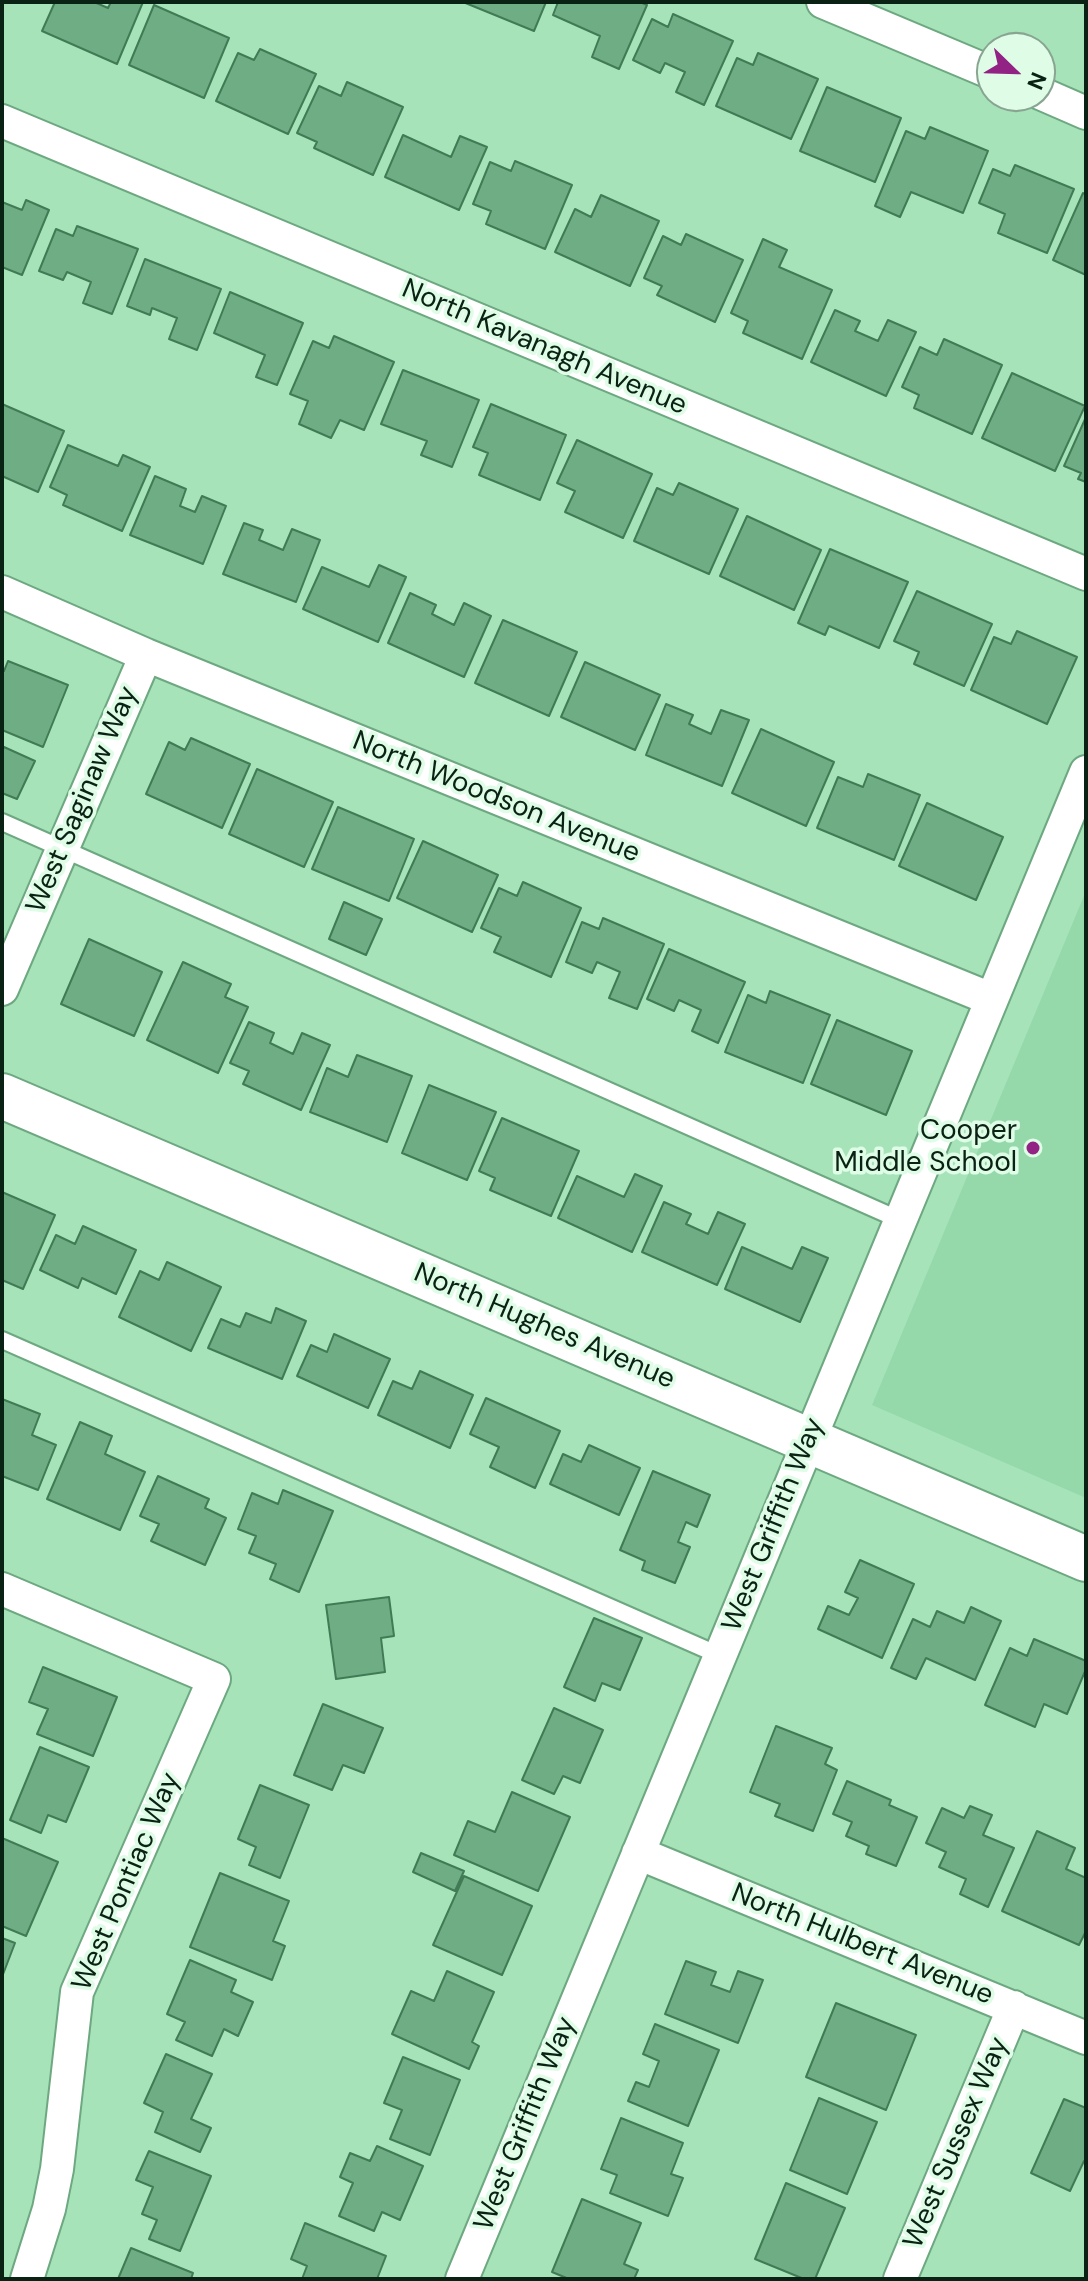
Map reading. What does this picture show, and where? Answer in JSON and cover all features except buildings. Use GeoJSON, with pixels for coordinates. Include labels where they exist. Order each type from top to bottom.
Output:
{"type":"FeatureCollection","features":[{"type":"Feature","properties":{"kind":"street"},"geometry":{"type":"LineString","coordinates":[[823,2],[976,66]]}},
{"type":"Feature","properties":{"kind":"street"},"geometry":{"type":"LineString","coordinates":[[1056,100],[1086,113]]}},
{"type":"Feature","properties":{"kind":"street","name":"North Kavanagh Avenue"},"geometry":{"type":"LineString","coordinates":[[2,121],[1086,574]]}},
{"type":"Feature","properties":{"kind":"street","name":"North Woodson Avenue"},"geometry":{"type":"LineString","coordinates":[[2,592],[146,655],[991,999]]}},
{"type":"Feature","properties":{"kind":"street","name":"West Saginaw Way"},"geometry":{"type":"LineString","coordinates":[[2,989],[146,655]]}},
{"type":"Feature","properties":{"kind":"street","name":"West Griffith Way"},"geometry":{"type":"LineString","coordinates":[[462,2279],[1086,772]]}},
{"type":"Feature","properties":{"kind":"street","name":"North Hughes Avenue"},"geometry":{"type":"LineString","coordinates":[[2,1096],[1086,1559]]}},
{"type":"Feature","properties":{"kind":"street","name":"West Pontiac Way"},"geometry":{"type":"LineString","coordinates":[[2,1589],[214,1679],[77,1992],[57,2169],[49,2209],[27,2279]]}},
{"type":"Feature","properties":{"kind":"street","name":"North Hulbert Avenue"},"geometry":{"type":"LineString","coordinates":[[638,1853],[1086,2038]]}},
{"type":"Feature","properties":{"kind":"street","name":"West Sussex Way"},"geometry":{"type":"LineString","coordinates":[[900,2279],[1014,2007]]}},
{"type":"Feature","properties":{"kind":"lane"},"geometry":{"type":"LineString","coordinates":[[2,822],[900,1220]]}},
{"type":"Feature","properties":{"kind":"lane"},"geometry":{"type":"LineString","coordinates":[[2,1340],[721,1656]]}},
{"type":"Feature","properties":{"kind":"shaded area","name":"Cooper Middle School"},"geometry":{"type":"Polygon","coordinates":[[[1086,891],[1086,1498],[872,1405],[1086,891]]]}},
{"type":"Feature","properties":{"kind":"place","name":"Cooper Middle School"},"geometry":{"type":"Point","coordinates":[1033,1148]}}]}
